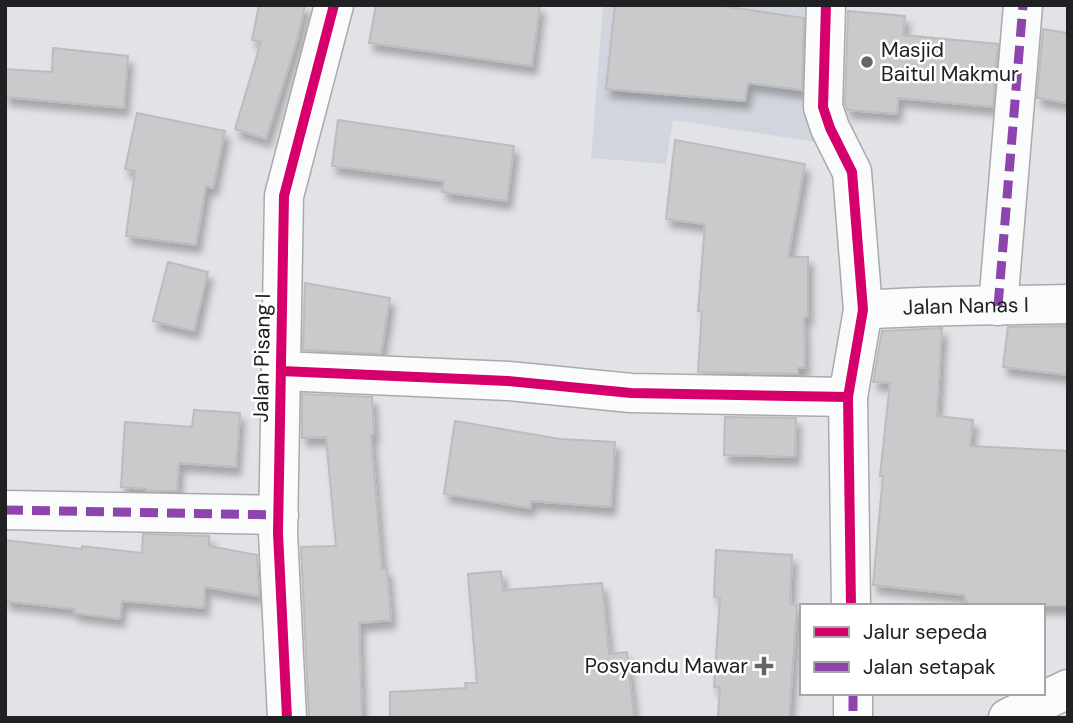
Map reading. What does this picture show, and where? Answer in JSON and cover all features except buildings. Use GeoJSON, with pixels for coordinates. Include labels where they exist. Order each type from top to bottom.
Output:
{"type":"FeatureCollection","features":[{"type":"Feature","properties":{"kind":"street","name":"Jalan Pisang I"},"geometry":{"type":"LineString","coordinates":[[287,718],[279,515],[284,196],[334,5]]}},
{"type":"Feature","properties":{"kind":"street"},"geometry":{"type":"LineString","coordinates":[[826,5],[823,107],[830,128],[852,172],[863,310],[848,397],[851,604]]}},
{"type":"Feature","properties":{"kind":"street"},"geometry":{"type":"LineString","coordinates":[[998,306],[1023,5]]}},
{"type":"Feature","properties":{"kind":"street","name":"Jalan Nanas I"},"geometry":{"type":"LineString","coordinates":[[863,310],[926,305],[1068,304]]}},
{"type":"Feature","properties":{"kind":"street"},"geometry":{"type":"LineString","coordinates":[[281,371],[508,381],[631,393],[848,397]]}},
{"type":"Feature","properties":{"kind":"street"},"geometry":{"type":"LineString","coordinates":[[5,510],[279,515]]}},
{"type":"Feature","properties":{"kind":"street"},"geometry":{"type":"LineString","coordinates":[[1008,718],[1068,689]]}},
{"type":"Feature","properties":{"kind":"street"},"geometry":{"type":"LineString","coordinates":[[853,695],[853,718]]}},
{"type":"Feature","properties":{"kind":"shaded area"},"geometry":{"type":"Polygon","coordinates":[[[603,5],[823,5],[815,142],[673,120],[666,164],[591,158],[603,5]]]}},
{"type":"Feature","properties":{"kind":"marked path"},"geometry":{"type":"LineString","coordinates":[[998,306],[1023,5]]}},
{"type":"Feature","properties":{"kind":"marked path"},"geometry":{"type":"LineString","coordinates":[[5,510],[279,515]]}},
{"type":"Feature","properties":{"kind":"marked path"},"geometry":{"type":"LineString","coordinates":[[853,695],[853,718]]}},
{"type":"Feature","properties":{"kind":"cycle path"},"geometry":{"type":"LineString","coordinates":[[287,718],[278,533],[284,196],[334,5]]}},
{"type":"Feature","properties":{"kind":"cycle path"},"geometry":{"type":"LineString","coordinates":[[826,5],[823,107],[830,128],[852,172],[863,310],[848,397],[851,604]]}},
{"type":"Feature","properties":{"kind":"cycle path"},"geometry":{"type":"LineString","coordinates":[[281,371],[508,381],[631,393],[848,397]]}},
{"type":"Feature","properties":{"kind":"place","name":"Masjid Baitul Makmur"},"geometry":{"type":"Point","coordinates":[867,62]}},
{"type":"Feature","properties":{"kind":"place","name":"Posyandu Mawar"},"geometry":{"type":"Point","coordinates":[764,666]}}]}
